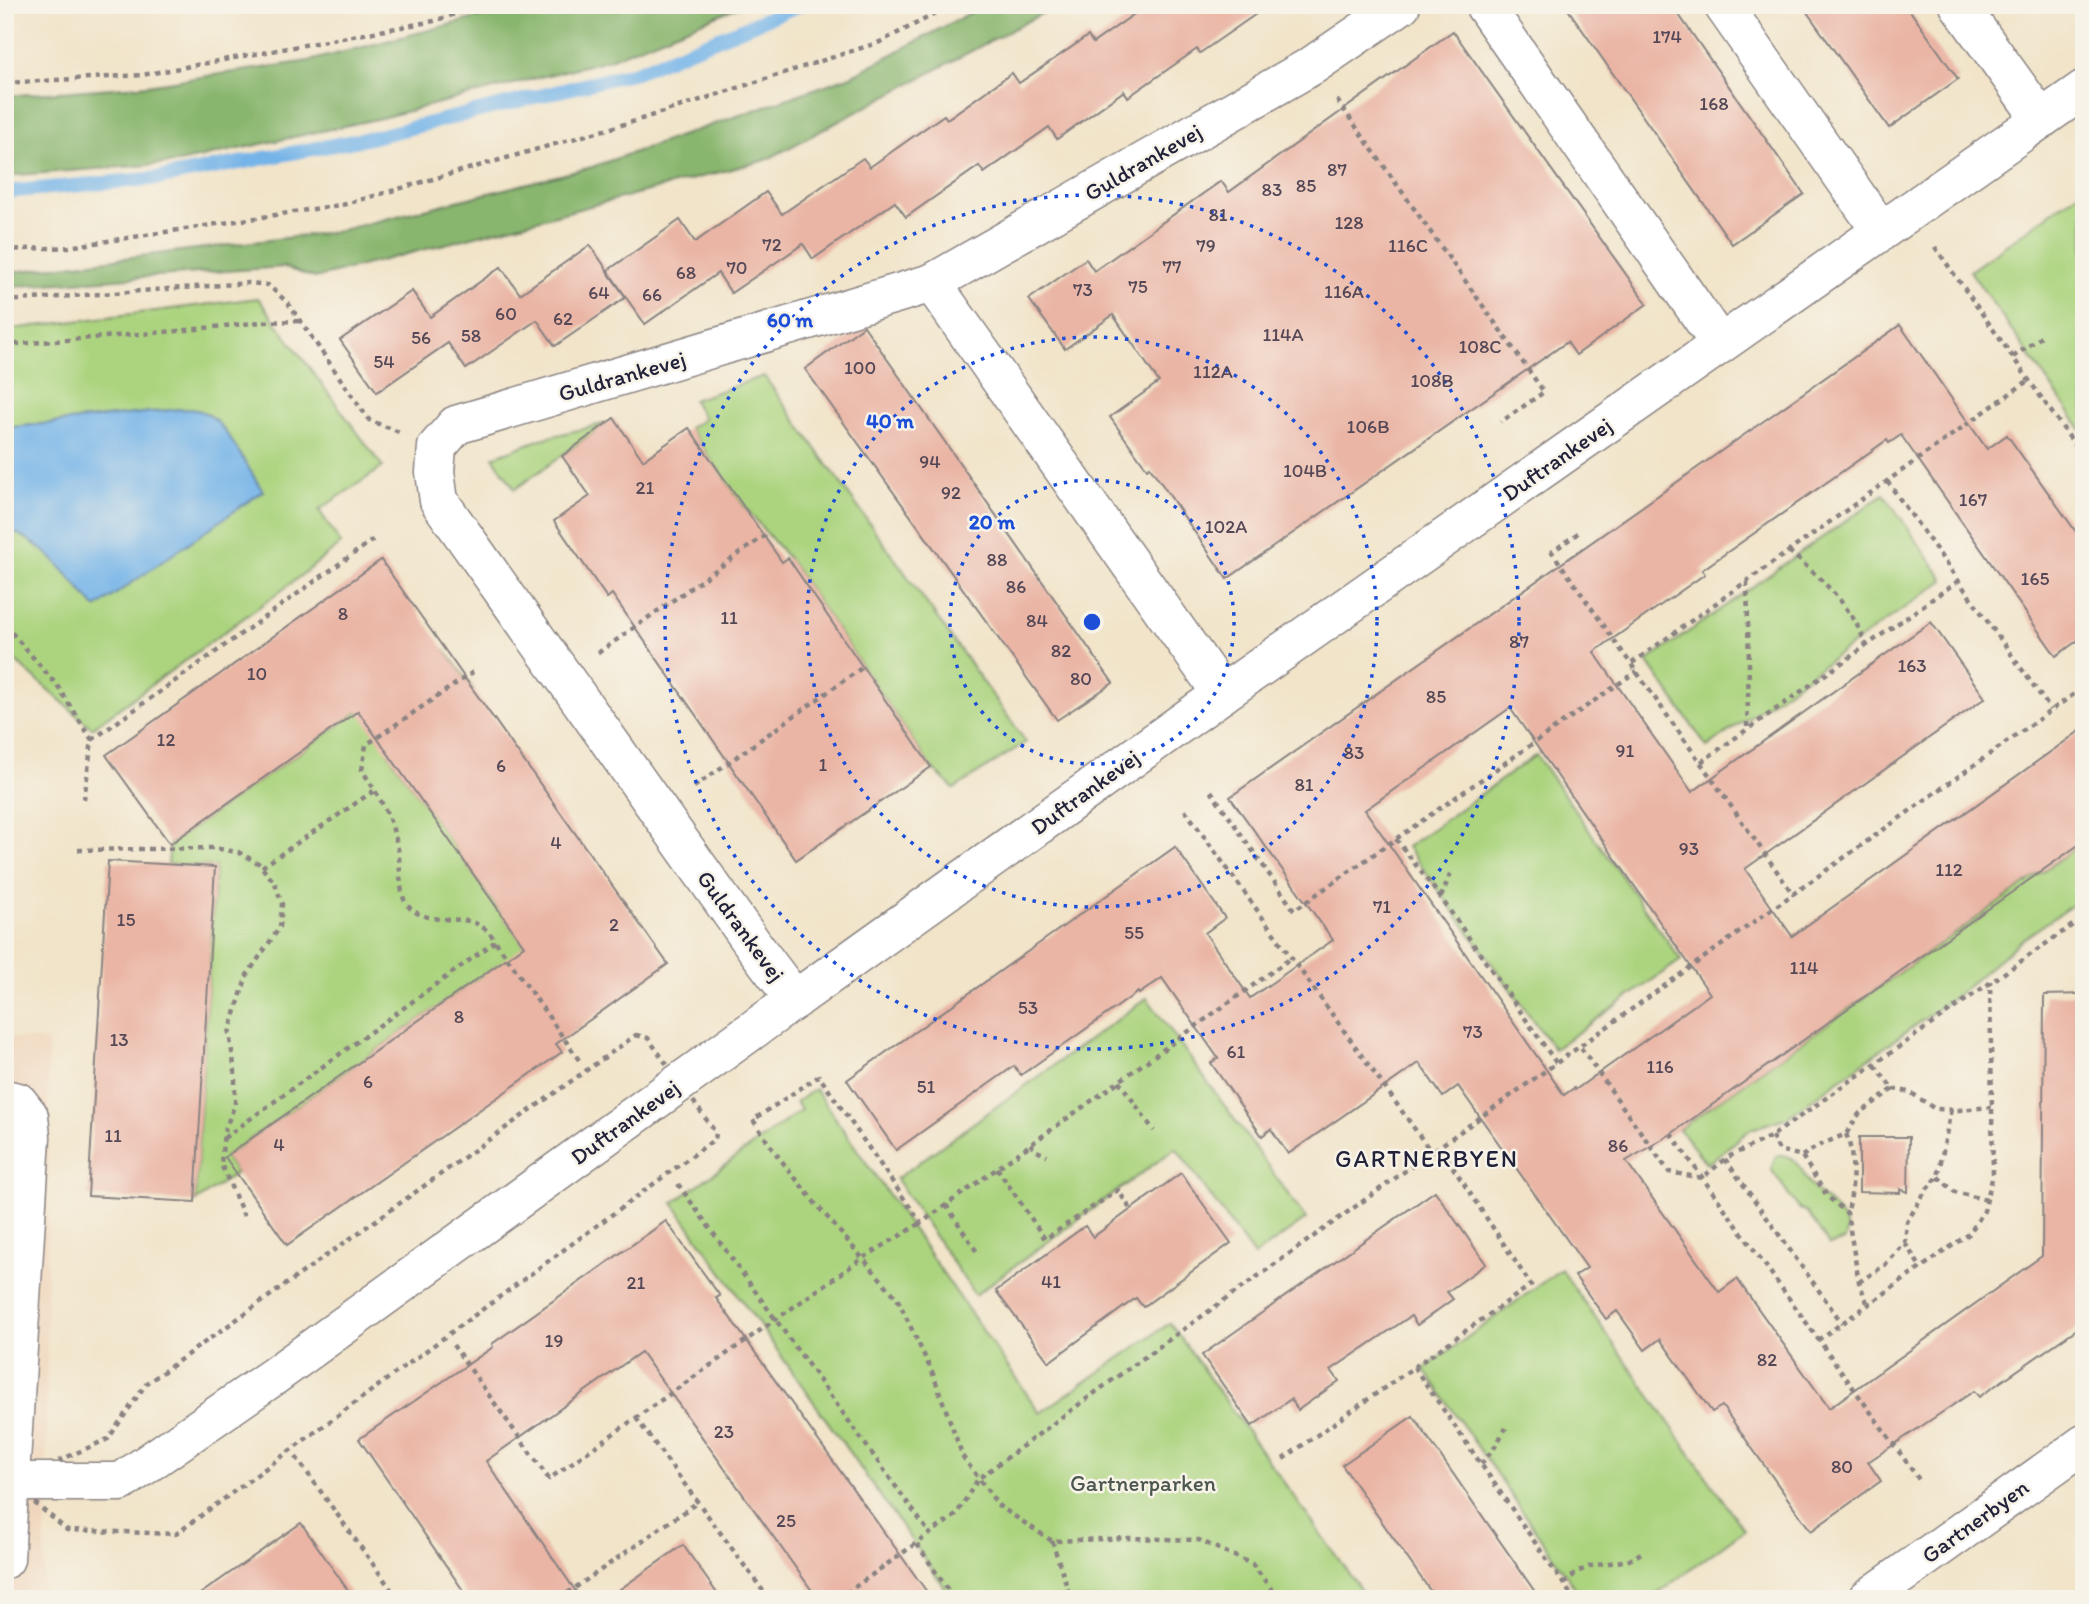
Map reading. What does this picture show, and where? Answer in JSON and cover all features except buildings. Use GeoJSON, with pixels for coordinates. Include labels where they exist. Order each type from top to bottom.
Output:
{"type":"FeatureCollection","features":[{"type":"Feature","properties":{"kind":"street","name":"Guldrankevej"},"geometry":{"type":"LineString","coordinates":[[795,1000],[439,501],[435,472],[438,447],[456,425],[932,283],[1313,65],[1401,5]]}},
{"type":"Feature","properties":{"kind":"street"},"geometry":{"type":"LineString","coordinates":[[1484,5],[1720,344]]}},
{"type":"Feature","properties":{"kind":"street"},"geometry":{"type":"LineString","coordinates":[[1723,5],[1895,221]]}},
{"type":"Feature","properties":{"kind":"street"},"geometry":{"type":"LineString","coordinates":[[1959,5],[2041,119]]}},
{"type":"Feature","properties":{"kind":"street","name":"Duftrankevej"},"geometry":{"type":"LineString","coordinates":[[8,1482],[121,1482],[274,1376],[1222,694],[2084,89]]}},
{"type":"Feature","properties":{"kind":"street"},"geometry":{"type":"LineString","coordinates":[[932,283],[1222,694]]}},
{"type":"Feature","properties":{"kind":"street"},"geometry":{"type":"LineString","coordinates":[[5,1099],[19,1102],[29,1116],[32,1137],[5,1559]]}},
{"type":"Feature","properties":{"kind":"street","name":"Gartnerbyen"},"geometry":{"type":"LineString","coordinates":[[1867,1599],[2084,1444]]}},
{"type":"Feature","properties":{"kind":"path"},"geometry":{"type":"LineString","coordinates":[[5,83],[142,75],[434,21],[484,5]]}},
{"type":"Feature","properties":{"kind":"path"},"geometry":{"type":"LineString","coordinates":[[5,250],[69,247],[346,204],[632,122],[880,42],[953,5]]}},
{"type":"Feature","properties":{"kind":"path"},"geometry":{"type":"LineString","coordinates":[[1313,65],[1544,392],[1501,422]]}},
{"type":"Feature","properties":{"kind":"path"},"geometry":{"type":"LineString","coordinates":[[1895,221],[2013,357],[2084,458]]}},
{"type":"Feature","properties":{"kind":"path"},"geometry":{"type":"LineString","coordinates":[[5,301],[249,283],[268,285],[288,303],[302,321],[369,420],[438,447]]}},
{"type":"Feature","properties":{"kind":"path"},"geometry":{"type":"LineString","coordinates":[[5,345],[262,322],[302,321]]}},
{"type":"Feature","properties":{"kind":"path"},"geometry":{"type":"LineString","coordinates":[[2013,357],[2041,338]]}},
{"type":"Feature","properties":{"kind":"path"},"geometry":{"type":"LineString","coordinates":[[1632,663],[2029,380]]}},
{"type":"Feature","properties":{"kind":"path"},"geometry":{"type":"LineString","coordinates":[[1887,481],[2051,710]]}},
{"type":"Feature","properties":{"kind":"path"},"geometry":{"type":"LineString","coordinates":[[1577,533],[1552,552],[1793,894]]}},
{"type":"Feature","properties":{"kind":"path"},"geometry":{"type":"LineString","coordinates":[[563,677],[767,534]]}},
{"type":"Feature","properties":{"kind":"path"},"geometry":{"type":"LineString","coordinates":[[92,740],[377,537]]}},
{"type":"Feature","properties":{"kind":"path"},"geometry":{"type":"LineString","coordinates":[[1788,551],[1823,582],[1844,606],[1866,646]]}},
{"type":"Feature","properties":{"kind":"path"},"geometry":{"type":"LineString","coordinates":[[1747,581],[1747,730]]}},
{"type":"Feature","properties":{"kind":"path"},"geometry":{"type":"LineString","coordinates":[[1701,762],[1958,582]]}},
{"type":"Feature","properties":{"kind":"path"},"geometry":{"type":"LineString","coordinates":[[5,625],[57,684],[92,740],[84,799]]}},
{"type":"Feature","properties":{"kind":"path"},"geometry":{"type":"LineString","coordinates":[[659,812],[863,667]]}},
{"type":"Feature","properties":{"kind":"path"},"geometry":{"type":"LineString","coordinates":[[473,671],[366,745],[362,770],[383,802],[393,827],[401,873],[401,892],[407,906],[422,915],[445,920],[474,921],[489,932],[579,1060]]}},
{"type":"Feature","properties":{"kind":"path"},"geometry":{"type":"LineString","coordinates":[[1212,791],[1294,910],[1637,671]]}},
{"type":"Feature","properties":{"kind":"path"},"geometry":{"type":"LineString","coordinates":[[838,1599],[956,1515],[978,1479],[2084,687]]}},
{"type":"Feature","properties":{"kind":"path"},"geometry":{"type":"LineString","coordinates":[[262,867],[375,790]]}},
{"type":"Feature","properties":{"kind":"path"},"geometry":{"type":"LineString","coordinates":[[1185,810],[1432,1153]]}},
{"type":"Feature","properties":{"kind":"path"},"geometry":{"type":"LineString","coordinates":[[1396,839],[1441,898],[1557,1064]]}},
{"type":"Feature","properties":{"kind":"path"},"geometry":{"type":"LineString","coordinates":[[78,850],[213,848],[238,852],[262,867],[275,883],[282,904],[280,927],[247,975],[229,1033],[235,1071],[235,1104],[223,1139],[221,1164],[244,1216]]}},
{"type":"Feature","properties":{"kind":"path"},"geometry":{"type":"LineString","coordinates":[[1441,898],[1452,870]]}},
{"type":"Feature","properties":{"kind":"path"},"geometry":{"type":"LineString","coordinates":[[1581,1048],[1669,1172],[1702,1178],[1725,1159],[1772,1136],[2084,917]]}},
{"type":"Feature","properties":{"kind":"path"},"geometry":{"type":"LineString","coordinates":[[223,1139],[496,942]]}},
{"type":"Feature","properties":{"kind":"path"},"geometry":{"type":"LineString","coordinates":[[453,1345],[549,1479],[863,1258],[946,1205],[1292,958]]}},
{"type":"Feature","properties":{"kind":"path"},"geometry":{"type":"LineString","coordinates":[[1818,1340],[1969,1234],[1984,1211],[1993,1175],[1990,981]]}},
{"type":"Feature","properties":{"kind":"path"},"geometry":{"type":"LineString","coordinates":[[1874,1064],[1893,1088],[1910,1091],[1935,1109],[1992,1107]]}},
{"type":"Feature","properties":{"kind":"path"},"geometry":{"type":"LineString","coordinates":[[920,1223],[819,1076],[753,1121],[800,1184],[897,1298],[933,1374],[963,1457],[999,1506],[1052,1541],[1130,1538],[1199,1540],[1252,1564],[1279,1599]]}},
{"type":"Feature","properties":{"kind":"path"},"geometry":{"type":"LineString","coordinates":[[1119,1081],[1154,1130]]}},
{"type":"Feature","properties":{"kind":"path"},"geometry":{"type":"LineString","coordinates":[[1802,1156],[1820,1144],[1846,1134],[1860,1114],[1893,1088]]}},
{"type":"Feature","properties":{"kind":"path"},"geometry":{"type":"LineString","coordinates":[[1859,1282],[1885,1265],[1905,1243],[1907,1222],[1926,1190],[1938,1177],[1951,1109]]}},
{"type":"Feature","properties":{"kind":"path"},"geometry":{"type":"LineString","coordinates":[[1671,1134],[1920,1481]]}},
{"type":"Feature","properties":{"kind":"path"},"geometry":{"type":"LineString","coordinates":[[1846,1134],[1852,1147],[1853,1195],[1847,1213],[1859,1282],[1868,1305]]}},
{"type":"Feature","properties":{"kind":"path"},"geometry":{"type":"LineString","coordinates":[[1772,1136],[1779,1150],[1802,1156],[1827,1195],[1847,1213]]}},
{"type":"Feature","properties":{"kind":"path"},"geometry":{"type":"LineString","coordinates":[[1030,1144],[1037,1152],[1047,1156]]}},
{"type":"Feature","properties":{"kind":"path"},"geometry":{"type":"LineString","coordinates":[[1283,1459],[1531,1284],[1440,1148]]}},
{"type":"Feature","properties":{"kind":"path"},"geometry":{"type":"LineString","coordinates":[[1725,1159],[1842,1323]]}},
{"type":"Feature","properties":{"kind":"path"},"geometry":{"type":"LineString","coordinates":[[997,1168],[1045,1239],[1118,1190],[1131,1210]]}},
{"type":"Feature","properties":{"kind":"path"},"geometry":{"type":"LineString","coordinates":[[1938,1177],[1955,1192],[1987,1200]]}},
{"type":"Feature","properties":{"kind":"path"},"geometry":{"type":"LineString","coordinates":[[678,1184],[930,1534]]}},
{"type":"Feature","properties":{"kind":"path"},"geometry":{"type":"LineString","coordinates":[[946,1205],[979,1255]]}},
{"type":"Feature","properties":{"kind":"path"},"geometry":{"type":"LineString","coordinates":[[1905,1243],[1921,1268]]}},
{"type":"Feature","properties":{"kind":"path"},"geometry":{"type":"LineString","coordinates":[[1415,1367],[1574,1599]]}},
{"type":"Feature","properties":{"kind":"path"},"geometry":{"type":"LineString","coordinates":[[636,1418],[769,1599]]}},
{"type":"Feature","properties":{"kind":"path"},"geometry":{"type":"LineString","coordinates":[[1481,1464],[1506,1429]]}},
{"type":"Feature","properties":{"kind":"path"},"geometry":{"type":"LineString","coordinates":[[296,1457],[398,1599]]}},
{"type":"Feature","properties":{"kind":"path"},"geometry":{"type":"LineString","coordinates":[[559,1599],[698,1502]]}},
{"type":"Feature","properties":{"kind":"path"},"geometry":{"type":"LineString","coordinates":[[1052,1541],[1071,1599]]}},
{"type":"Feature","properties":{"kind":"path"},"geometry":{"type":"LineString","coordinates":[[917,1544],[954,1599]]}},
{"type":"Feature","properties":{"kind":"path"},"geometry":{"type":"LineString","coordinates":[[1564,1584],[1577,1572],[1591,1566],[1629,1560],[1646,1551]]}},
{"type":"Feature","properties":{"kind":"shaded area"},"geometry":{"type":"Polygon","coordinates":[[[5,1037],[48,1041],[46,1510],[43,1599],[5,1599],[5,1037]]]}},
{"type":"Feature","properties":{"kind":"green space"},"geometry":{"type":"Polygon","coordinates":[[[526,5],[743,5],[607,60],[381,118],[174,163],[5,176],[5,96],[140,86],[309,61],[526,5]]]}},
{"type":"Feature","properties":{"kind":"green space"},"geometry":{"type":"Polygon","coordinates":[[[985,5],[1058,5],[766,160],[315,278],[283,267],[5,287],[5,273],[334,232],[592,167],[851,76],[985,5]]]}},
{"type":"Feature","properties":{"kind":"green space"},"geometry":{"type":"Polygon","coordinates":[[[2084,189],[2084,433],[1970,271],[2084,189]]]}},
{"type":"Feature","properties":{"kind":"green space"},"geometry":{"type":"Polygon","coordinates":[[[258,298],[383,467],[319,510],[341,544],[281,591],[92,728],[5,652],[5,330],[258,298]]]}},
{"type":"Feature","properties":{"kind":"green space"},"geometry":{"type":"Polygon","coordinates":[[[764,376],[1026,742],[954,789],[931,767],[788,558],[742,504],[689,428],[704,419],[693,400],[764,376]]]}},
{"type":"Feature","properties":{"kind":"green space"},"geometry":{"type":"Polygon","coordinates":[[[607,423],[515,489],[493,457],[541,439],[607,423]]]}},
{"type":"Feature","properties":{"kind":"green space"},"geometry":{"type":"Polygon","coordinates":[[[1884,494],[1944,580],[1707,747],[1647,661],[1884,494]]]}},
{"type":"Feature","properties":{"kind":"green space"},"geometry":{"type":"Polygon","coordinates":[[[445,650],[474,690],[388,753],[581,1026],[555,1042],[499,964],[225,1157],[236,1173],[195,1202],[215,867],[168,864],[170,844],[445,650]]]}},
{"type":"Feature","properties":{"kind":"green space"},"geometry":{"type":"Polygon","coordinates":[[[1536,755],[1681,960],[1554,1049],[1407,847],[1536,755]]]}},
{"type":"Feature","properties":{"kind":"green space"},"geometry":{"type":"Polygon","coordinates":[[[2084,842],[2084,897],[2023,939],[1958,994],[1788,1117],[1751,1129],[1707,1164],[1679,1129],[2084,842]]]}},
{"type":"Feature","properties":{"kind":"green space"},"geometry":{"type":"Polygon","coordinates":[[[1147,998],[1306,1219],[1254,1256],[1176,1148],[975,1295],[896,1179],[1147,998]]]}},
{"type":"Feature","properties":{"kind":"green space","name":"Gartnerparken"},"geometry":{"type":"Polygon","coordinates":[[[815,1089],[1040,1413],[1170,1323],[1367,1599],[953,1599],[673,1203],[801,1110],[796,1102],[815,1089]]]}},
{"type":"Feature","properties":{"kind":"green space"},"geometry":{"type":"Polygon","coordinates":[[[1776,1156],[1789,1157],[1800,1166],[1806,1179],[1843,1219],[1847,1234],[1845,1240],[1829,1245],[1806,1211],[1799,1209],[1771,1169],[1776,1156]]]}},
{"type":"Feature","properties":{"kind":"green space"},"geometry":{"type":"Polygon","coordinates":[[[1561,1269],[1744,1530],[1650,1599],[1599,1599],[1593,1591],[1580,1595],[1424,1369],[1561,1269]]]}},
{"type":"Feature","properties":{"kind":"water"},"geometry":{"type":"Polygon","coordinates":[[[179,409],[200,411],[219,423],[263,491],[96,608],[44,551],[5,529],[5,428],[179,409]]]}},
{"type":"Feature","properties":{"kind":"waterway"},"geometry":{"type":"LineString","coordinates":[[5,192],[160,178],[370,138],[636,72],[800,5]]}},
{"type":"Feature","properties":{"kind":"district","name":"GARTNERBYEN"},"geometry":{"type":"Point","coordinates":[1427,1159]}}]}
